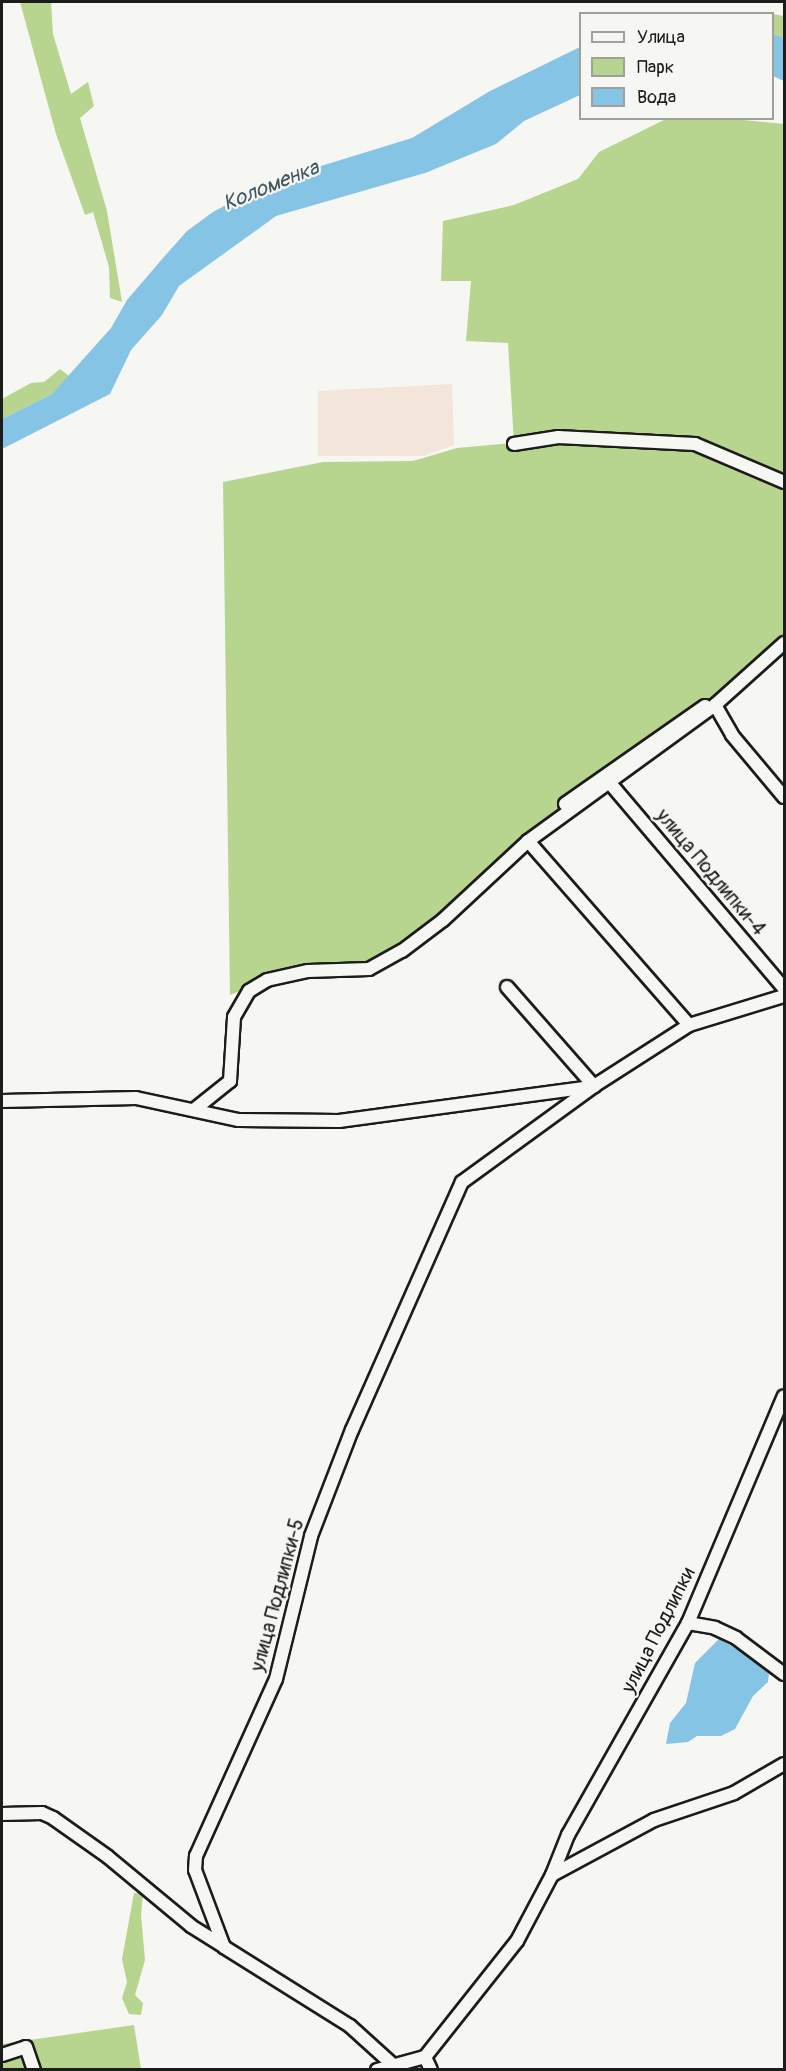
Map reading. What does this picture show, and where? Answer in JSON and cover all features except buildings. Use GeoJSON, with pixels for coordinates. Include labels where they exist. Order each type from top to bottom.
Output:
{"type":"FeatureCollection","features":[{"type":"Feature","properties":{"kind":"street"},"geometry":{"type":"LineString","coordinates":[[514,444],[558,437],[695,444],[784,482]]}},
{"type":"Feature","properties":{"kind":"street"},"geometry":{"type":"LineString","coordinates":[[195,1109],[230,1081],[234,1017],[249,991],[267,980],[308,971],[369,969],[402,951],[442,920],[528,841],[719,701],[784,643]]}},
{"type":"Feature","properties":{"kind":"street"},"geometry":{"type":"LineString","coordinates":[[719,701],[732,735],[784,797]]}},
{"type":"Feature","properties":{"kind":"street"},"geometry":{"type":"LineString","coordinates":[[369,969],[597,779],[689,713],[719,701]]}},
{"type":"Feature","properties":{"kind":"street","name":"улица Подлипки-4"},"geometry":{"type":"LineString","coordinates":[[609,782],[784,988]]}},
{"type":"Feature","properties":{"kind":"street"},"geometry":{"type":"LineString","coordinates":[[528,841],[689,1025]]}},
{"type":"Feature","properties":{"kind":"street"},"geometry":{"type":"LineString","coordinates":[[507,987],[594,1086]]}},
{"type":"Feature","properties":{"kind":"street"},"geometry":{"type":"LineString","coordinates":[[2,1101],[136,1098],[239,1120],[339,1121],[594,1086],[689,1025],[784,996]]}},
{"type":"Feature","properties":{"kind":"street","name":"улица Подлипки-5"},"geometry":{"type":"LineString","coordinates":[[224,1947],[195,1870],[196,1856],[276,1679],[311,1536],[352,1430],[462,1182],[594,1086]]}},
{"type":"Feature","properties":{"kind":"street","name":"улица Подлипки"},"geometry":{"type":"LineString","coordinates":[[425,2057],[517,1941],[552,1875],[568,1835],[688,1623],[784,1395]]}},
{"type":"Feature","properties":{"kind":"street"},"geometry":{"type":"LineString","coordinates":[[688,1623],[715,1628],[735,1638],[784,1674]]}},
{"type":"Feature","properties":{"kind":"street"},"geometry":{"type":"LineString","coordinates":[[552,1875],[654,1820],[734,1793],[784,1764]]}},
{"type":"Feature","properties":{"kind":"street"},"geometry":{"type":"LineString","coordinates":[[2,1814],[42,1813],[53,1818],[108,1857],[191,1926],[350,2026],[392,2064]]}},
{"type":"Feature","properties":{"kind":"street"},"geometry":{"type":"LineString","coordinates":[[2,2055],[26,2048],[34,2070]]}},
{"type":"Feature","properties":{"kind":"street"},"geometry":{"type":"LineString","coordinates":[[376,2070],[425,2057],[431,2070]]}},
{"type":"Feature","properties":{"kind":"shaded area"},"geometry":{"type":"Polygon","coordinates":[[[452,384],[454,445],[423,456],[318,456],[318,391],[452,384]]]}},
{"type":"Feature","properties":{"kind":"green space"},"geometry":{"type":"Polygon","coordinates":[[[20,2],[51,2],[53,34],[71,94],[88,82],[94,106],[80,118],[107,211],[122,302],[110,298],[109,267],[93,212],[85,215],[56,134],[20,2]]]}},
{"type":"Feature","properties":{"kind":"green space"},"geometry":{"type":"Polygon","coordinates":[[[774,14],[784,16],[784,38],[774,34],[774,14]]]}},
{"type":"Feature","properties":{"kind":"green space"},"geometry":{"type":"Polygon","coordinates":[[[664,120],[743,120],[784,124],[784,643],[748,676],[528,841],[423,930],[363,967],[267,980],[230,995],[223,482],[323,462],[413,461],[457,448],[514,443],[508,343],[466,341],[471,281],[441,281],[443,221],[514,205],[578,179],[599,152],[664,120]]]}},
{"type":"Feature","properties":{"kind":"green space"},"geometry":{"type":"Polygon","coordinates":[[[60,369],[69,376],[52,394],[2,419],[2,399],[31,383],[44,382],[60,369]]]}},
{"type":"Feature","properties":{"kind":"green space"},"geometry":{"type":"Polygon","coordinates":[[[134,1893],[143,1894],[141,1915],[145,1960],[135,1995],[143,2003],[141,2015],[129,2014],[122,1998],[127,1982],[122,1959],[134,1893]]]}},
{"type":"Feature","properties":{"kind":"green space"},"geometry":{"type":"Polygon","coordinates":[[[134,2025],[141,2069],[2,2069],[2,2044],[134,2025]]]}},
{"type":"Feature","properties":{"kind":"water"},"geometry":{"type":"Polygon","coordinates":[[[774,34],[784,38],[784,81],[774,76],[774,34]]]}},
{"type":"Feature","properties":{"kind":"water"},"geometry":{"type":"Polygon","coordinates":[[[579,47],[579,95],[524,121],[496,144],[425,173],[276,216],[179,286],[162,315],[131,350],[110,394],[2,449],[2,419],[52,394],[111,328],[127,300],[187,231],[213,212],[246,194],[288,187],[321,166],[412,138],[490,91],[579,47]]]}},
{"type":"Feature","properties":{"kind":"water"},"geometry":{"type":"Polygon","coordinates":[[[719,1639],[763,1664],[769,1673],[768,1682],[753,1696],[735,1729],[721,1736],[697,1736],[688,1742],[666,1744],[670,1723],[686,1703],[695,1663],[719,1639]]]}},
{"type":"Feature","properties":{"kind":"water label","name":"Коломенка"},"geometry":{"type":"Point","coordinates":[271,186]}}]}
